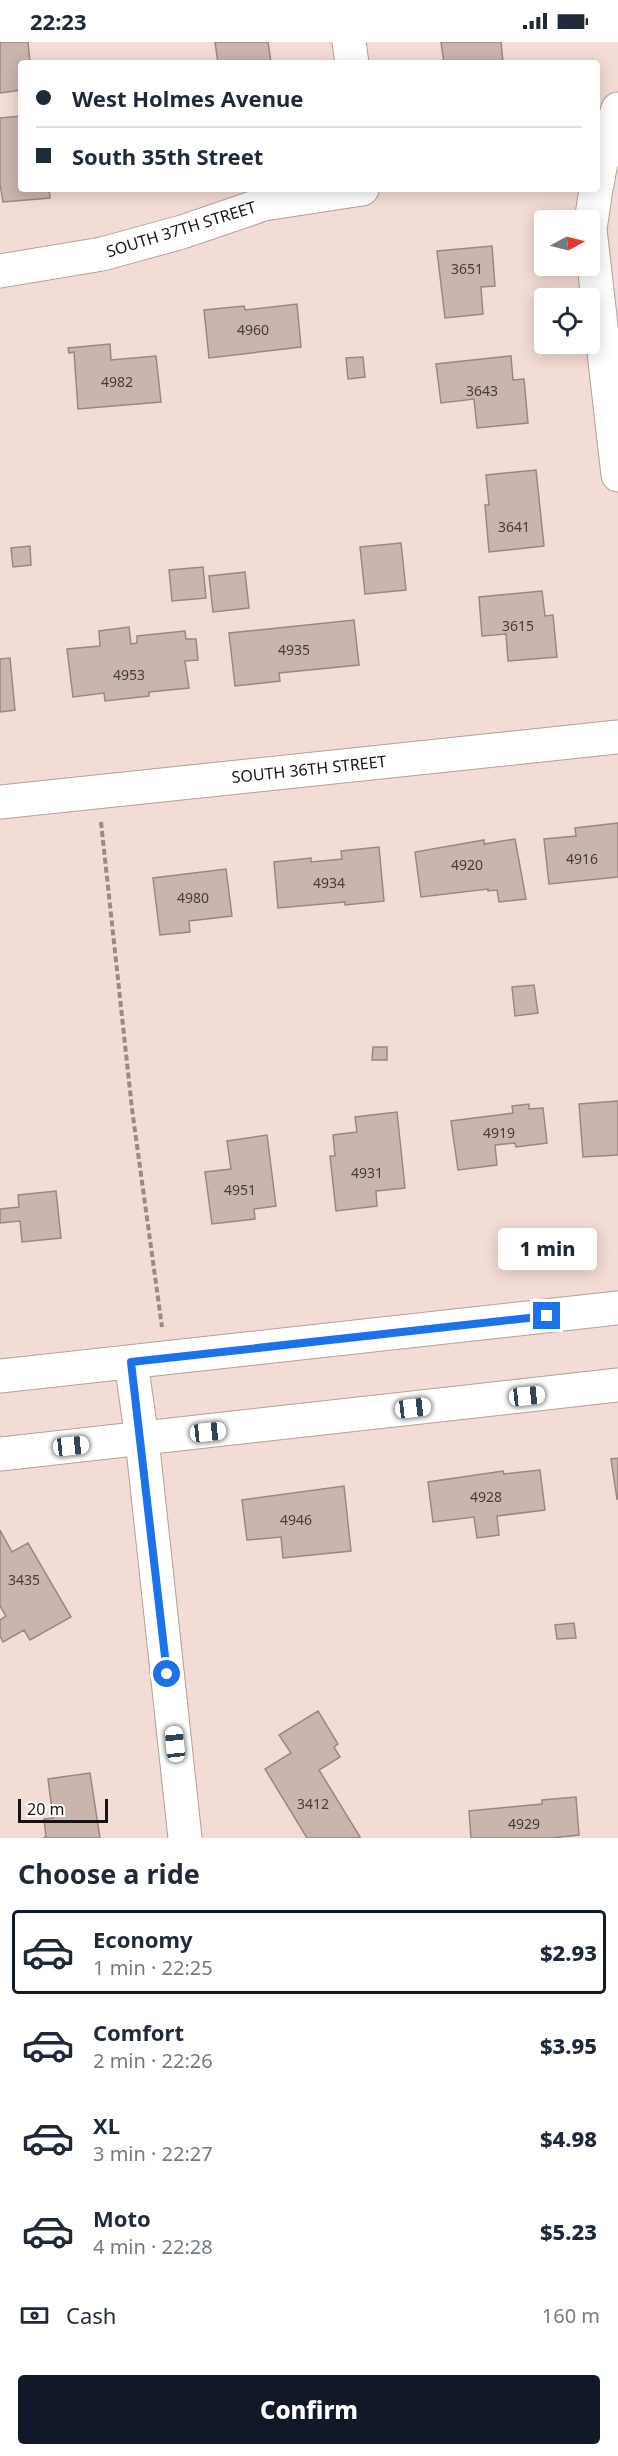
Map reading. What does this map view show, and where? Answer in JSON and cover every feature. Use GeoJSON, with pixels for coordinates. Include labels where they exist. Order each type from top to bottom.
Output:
{"type":"FeatureCollection","features":[{"type":"Feature","properties":{"kind":"street"},"geometry":{"type":"LineString","coordinates":[[350,42],[352,60]]}},
{"type":"Feature","properties":{"kind":"street"},"geometry":{"type":"LineString","coordinates":[[602,174],[618,109]]}},
{"type":"Feature","properties":{"kind":"street","name":"SOUTH 37TH STREET"},"geometry":{"type":"LineString","coordinates":[[0,271],[102,254],[182,232],[264,204],[342,192]]}},
{"type":"Feature","properties":{"kind":"street"},"geometry":{"type":"LineString","coordinates":[[598,192],[590,229],[618,475]]}},
{"type":"Feature","properties":{"kind":"street","name":"SOUTH 36TH STREET"},"geometry":{"type":"LineString","coordinates":[[0,802],[618,737]]}},
{"type":"Feature","properties":{"kind":"street"},"geometry":{"type":"LineString","coordinates":[[0,1376],[618,1308]]}},
{"type":"Feature","properties":{"kind":"street"},"geometry":{"type":"LineString","coordinates":[[131,1362],[142,1439],[185,1838]]}},
{"type":"Feature","properties":{"kind":"street"},"geometry":{"type":"LineString","coordinates":[[0,1454],[618,1385]]}},
{"type":"Feature","properties":{"kind":"path"},"geometry":{"type":"LineString","coordinates":[[97,791],[132,1109],[163,1331]]}},
{"type":"Feature","properties":{"kind":"building"},"geometry":{"type":"Polygon","coordinates":[[[0,42],[28,42],[30,60],[18,60],[18,90],[0,93],[0,42]]]}},
{"type":"Feature","properties":{"kind":"building"},"geometry":{"type":"Polygon","coordinates":[[[215,42],[268,42],[271,60],[218,60],[215,42]]]}},
{"type":"Feature","properties":{"kind":"building"},"geometry":{"type":"Polygon","coordinates":[[[441,42],[501,42],[503,60],[444,60],[441,42]]]}},
{"type":"Feature","properties":{"kind":"building"},"geometry":{"type":"Polygon","coordinates":[[[18,116],[18,192],[49,192],[50,198],[3,202],[0,184],[0,118],[18,116]]]}},
{"type":"Feature","properties":{"kind":"building"},"geometry":{"type":"Polygon","coordinates":[[[492,246],[495,286],[481,287],[483,314],[445,318],[437,251],[492,246]]]}},
{"type":"Feature","properties":{"kind":"building"},"geometry":{"type":"Polygon","coordinates":[[[297,304],[301,347],[209,358],[204,310],[244,306],[245,310],[297,304]]]}},
{"type":"Feature","properties":{"kind":"building"},"geometry":{"type":"Polygon","coordinates":[[[110,344],[111,360],[156,356],[161,402],[78,409],[74,352],[69,353],[68,348],[110,344]]]}},
{"type":"Feature","properties":{"kind":"building"},"geometry":{"type":"Polygon","coordinates":[[[511,356],[513,380],[524,379],[528,423],[477,428],[474,399],[441,403],[436,364],[511,356]]]}},
{"type":"Feature","properties":{"kind":"building"},"geometry":{"type":"Polygon","coordinates":[[[363,357],[365,377],[348,379],[346,358],[363,357]]]}},
{"type":"Feature","properties":{"kind":"building"},"geometry":{"type":"Polygon","coordinates":[[[536,470],[544,546],[489,552],[485,505],[489,505],[486,475],[536,470]]]}},
{"type":"Feature","properties":{"kind":"building"},"geometry":{"type":"Polygon","coordinates":[[[401,543],[406,590],[365,594],[360,547],[401,543]]]}},
{"type":"Feature","properties":{"kind":"building"},"geometry":{"type":"Polygon","coordinates":[[[30,546],[31,565],[13,567],[11,548],[30,546]]]}},
{"type":"Feature","properties":{"kind":"building"},"geometry":{"type":"Polygon","coordinates":[[[203,567],[206,598],[172,601],[169,570],[203,567]]]}},
{"type":"Feature","properties":{"kind":"building"},"geometry":{"type":"Polygon","coordinates":[[[245,572],[249,608],[213,612],[209,576],[245,572]]]}},
{"type":"Feature","properties":{"kind":"building"},"geometry":{"type":"Polygon","coordinates":[[[542,591],[545,616],[553,615],[557,657],[508,661],[506,634],[482,636],[479,597],[542,591]]]}},
{"type":"Feature","properties":{"kind":"building"},"geometry":{"type":"Polygon","coordinates":[[[354,620],[359,665],[279,673],[280,681],[235,686],[229,633],[354,620]]]}},
{"type":"Feature","properties":{"kind":"building"},"geometry":{"type":"Polygon","coordinates":[[[129,627],[131,644],[137,643],[137,636],[185,631],[186,639],[196,639],[198,660],[185,661],[189,688],[149,692],[149,696],[105,701],[104,693],[73,697],[67,649],[100,646],[99,631],[129,627]]]}},
{"type":"Feature","properties":{"kind":"building"},"geometry":{"type":"Polygon","coordinates":[[[10,658],[15,710],[0,712],[0,659],[10,658]]]}},
{"type":"Feature","properties":{"kind":"building"},"geometry":{"type":"Polygon","coordinates":[[[618,823],[618,877],[549,884],[544,839],[576,836],[575,828],[618,823]]]}},
{"type":"Feature","properties":{"kind":"building"},"geometry":{"type":"Polygon","coordinates":[[[515,839],[526,899],[499,902],[497,890],[488,891],[488,889],[421,897],[415,852],[484,840],[484,844],[515,839]]]}},
{"type":"Feature","properties":{"kind":"building"},"geometry":{"type":"Polygon","coordinates":[[[379,847],[384,901],[278,908],[274,862],[311,858],[311,862],[342,859],[341,851],[379,847]]]}},
{"type":"Feature","properties":{"kind":"building"},"geometry":{"type":"Polygon","coordinates":[[[226,869],[232,916],[189,921],[190,932],[160,935],[153,878],[226,869]]]}},
{"type":"Feature","properties":{"kind":"building"},"geometry":{"type":"Polygon","coordinates":[[[534,985],[538,1013],[515,1016],[512,987],[534,985]]]}},
{"type":"Feature","properties":{"kind":"building"},"geometry":{"type":"Polygon","coordinates":[[[373,1047],[387,1047],[387,1060],[372,1060],[373,1047]]]}},
{"type":"Feature","properties":{"kind":"building"},"geometry":{"type":"Polygon","coordinates":[[[618,1101],[618,1155],[583,1157],[579,1104],[618,1101]]]}},
{"type":"Feature","properties":{"kind":"building"},"geometry":{"type":"Polygon","coordinates":[[[529,1104],[529,1109],[543,1108],[547,1143],[516,1147],[515,1143],[495,1145],[497,1165],[458,1170],[451,1121],[513,1113],[512,1106],[529,1104]]]}},
{"type":"Feature","properties":{"kind":"building"},"geometry":{"type":"Polygon","coordinates":[[[397,1112],[405,1188],[376,1191],[377,1206],[336,1211],[330,1156],[335,1156],[333,1135],[357,1132],[355,1117],[397,1112]]]}},
{"type":"Feature","properties":{"kind":"building"},"geometry":{"type":"Polygon","coordinates":[[[267,1135],[276,1206],[254,1209],[255,1219],[212,1224],[205,1172],[231,1169],[227,1141],[267,1135]]]}},
{"type":"Feature","properties":{"kind":"building"},"geometry":{"type":"Polygon","coordinates":[[[56,1191],[61,1238],[22,1242],[20,1221],[0,1223],[0,1209],[19,1207],[18,1195],[56,1191]]]}},
{"type":"Feature","properties":{"kind":"building"},"geometry":{"type":"Polygon","coordinates":[[[618,1458],[618,1499],[617,1499],[611,1459],[618,1458]]]}},
{"type":"Feature","properties":{"kind":"building"},"geometry":{"type":"Polygon","coordinates":[[[540,1470],[545,1510],[497,1516],[499,1535],[477,1538],[474,1517],[433,1522],[428,1482],[503,1471],[504,1474],[540,1470]]]}},
{"type":"Feature","properties":{"kind":"building"},"geometry":{"type":"Polygon","coordinates":[[[344,1486],[351,1551],[283,1558],[281,1537],[247,1540],[242,1500],[344,1486]]]}},
{"type":"Feature","properties":{"kind":"building"},"geometry":{"type":"Polygon","coordinates":[[[0,1530],[12,1552],[28,1543],[71,1617],[30,1640],[24,1630],[3,1642],[0,1636],[0,1620],[6,1616],[0,1606],[0,1530]]]}},
{"type":"Feature","properties":{"kind":"building"},"geometry":{"type":"Polygon","coordinates":[[[574,1623],[576,1638],[557,1639],[555,1625],[574,1623]]]}},
{"type":"Feature","properties":{"kind":"building"},"geometry":{"type":"Polygon","coordinates":[[[318,1711],[338,1744],[334,1747],[340,1757],[319,1770],[360,1837],[358,1838],[307,1838],[265,1769],[291,1753],[279,1735],[318,1711]]]}},
{"type":"Feature","properties":{"kind":"building"},"geometry":{"type":"Polygon","coordinates":[[[90,1773],[100,1838],[43,1838],[46,1837],[44,1819],[53,1818],[48,1779],[90,1773]]]}},
{"type":"Feature","properties":{"kind":"building"},"geometry":{"type":"Polygon","coordinates":[[[576,1797],[579,1835],[552,1838],[471,1838],[469,1811],[542,1804],[542,1800],[576,1797]]]}},
{"type":"Feature","properties":{"kind":"route"},"geometry":{"type":"LineString","coordinates":[[167,1674],[142,1439],[131,1362],[547,1316]]}}]}
